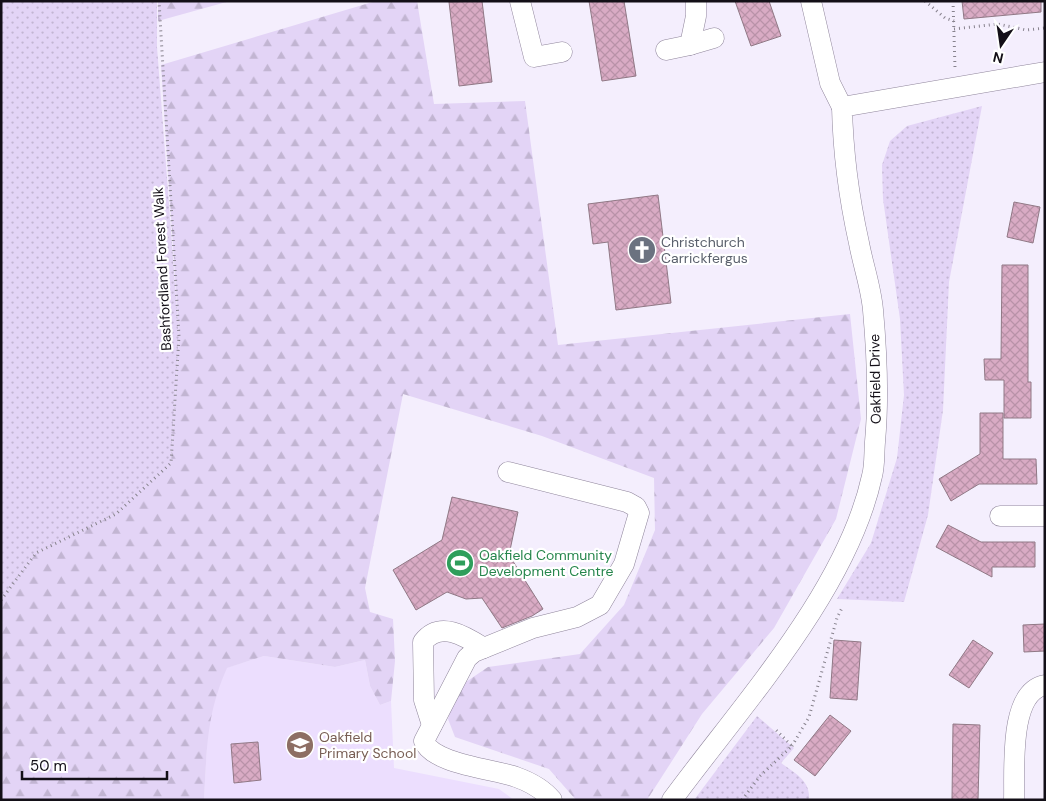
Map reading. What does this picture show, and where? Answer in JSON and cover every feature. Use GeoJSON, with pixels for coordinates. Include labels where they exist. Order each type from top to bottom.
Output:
{"type":"FeatureCollection","features":[{"type":"Feature","properties":{"kind":"street"},"geometry":{"type":"LineString","coordinates":[[520,1],[534,57],[562,52]]}},
{"type":"Feature","properties":{"kind":"street"},"geometry":{"type":"LineString","coordinates":[[690,44],[696,16],[696,1]]}},
{"type":"Feature","properties":{"kind":"street"},"geometry":{"type":"LineString","coordinates":[[811,1],[830,83],[842,108],[1045,72]]}},
{"type":"Feature","properties":{"kind":"street"},"geometry":{"type":"LineString","coordinates":[[666,50],[714,38]]}},
{"type":"Feature","properties":{"kind":"street","name":"Oakfield Drive"},"geometry":{"type":"LineString","coordinates":[[672,800],[765,677],[820,599],[857,524],[873,476],[877,423],[877,359],[874,324],[842,146],[842,108]]}},
{"type":"Feature","properties":{"kind":"street"},"geometry":{"type":"LineString","coordinates":[[508,472],[627,502],[636,507],[639,513],[624,564],[600,605],[577,617],[533,628],[484,648],[467,658],[424,741],[426,748],[452,761],[515,776],[535,785],[552,800]]}},
{"type":"Feature","properties":{"kind":"street"},"geometry":{"type":"LineString","coordinates":[[1000,516],[1045,516]]}},
{"type":"Feature","properties":{"kind":"street"},"geometry":{"type":"LineString","coordinates":[[432,725],[424,700],[423,642],[429,634],[437,631],[450,631],[468,638],[484,648]]}},
{"type":"Feature","properties":{"kind":"street"},"geometry":{"type":"LineString","coordinates":[[1014,800],[1019,714],[1027,696],[1034,689],[1045,685]]}},
{"type":"Feature","properties":{"kind":"path","name":"Bashfordland Forest Walk"},"geometry":{"type":"LineString","coordinates":[[1,600],[36,553],[116,514],[172,463],[179,336],[158,1]]}},
{"type":"Feature","properties":{"kind":"path"},"geometry":{"type":"LineString","coordinates":[[925,1],[945,18],[954,21]]}},
{"type":"Feature","properties":{"kind":"path"},"geometry":{"type":"LineString","coordinates":[[953,1],[955,87]]}},
{"type":"Feature","properties":{"kind":"path"},"geometry":{"type":"LineString","coordinates":[[954,29],[998,24],[1026,30],[1045,28]]}},
{"type":"Feature","properties":{"kind":"path"},"geometry":{"type":"LineString","coordinates":[[742,800],[760,776],[792,746],[808,718],[837,618],[842,608]]}},
{"type":"Feature","properties":{"kind":"path"},"geometry":{"type":"LineString","coordinates":[[774,728],[792,746]]}},
{"type":"Feature","properties":{"kind":"shaded area","name":"Oakfield Primary School"},"geometry":{"type":"Polygon","coordinates":[[[264,656],[335,667],[365,660],[370,686],[380,705],[391,701],[394,768],[499,789],[514,800],[204,800],[208,722],[226,668],[264,656]]]}},
{"type":"Feature","properties":{"kind":"green space"},"geometry":{"type":"Polygon","coordinates":[[[1,1],[157,1],[157,47],[179,336],[171,463],[116,514],[36,553],[1,600],[1,1]]]}},
{"type":"Feature","properties":{"kind":"green space"},"geometry":{"type":"Polygon","coordinates":[[[158,1],[230,1],[158,21],[158,1]]]}},
{"type":"Feature","properties":{"kind":"green space"},"geometry":{"type":"Polygon","coordinates":[[[376,1],[417,1],[434,104],[525,101],[558,345],[850,314],[861,419],[836,519],[774,628],[702,714],[647,800],[576,800],[549,769],[455,737],[448,719],[457,688],[488,667],[580,654],[624,605],[655,530],[654,478],[542,436],[403,394],[365,588],[370,612],[393,619],[395,661],[391,701],[380,705],[370,686],[365,660],[335,667],[264,656],[227,668],[211,717],[204,800],[1,800],[1,600],[36,553],[116,514],[171,463],[179,336],[161,65],[376,1]]]}},
{"type":"Feature","properties":{"kind":"green space"},"geometry":{"type":"Polygon","coordinates":[[[982,106],[949,282],[943,410],[928,515],[904,602],[837,599],[871,543],[897,458],[904,395],[900,319],[883,199],[882,165],[890,141],[907,126],[982,106]]]}},
{"type":"Feature","properties":{"kind":"green space"},"geometry":{"type":"Polygon","coordinates":[[[757,716],[794,748],[781,763],[797,774],[805,783],[809,793],[809,800],[694,800],[757,716]]]}},
{"type":"Feature","properties":{"kind":"building"},"geometry":{"type":"Polygon","coordinates":[[[482,1],[492,82],[459,86],[449,2],[482,1]]]}},
{"type":"Feature","properties":{"kind":"building"},"geometry":{"type":"Polygon","coordinates":[[[589,1],[624,1],[636,76],[602,81],[589,1]]]}},
{"type":"Feature","properties":{"kind":"building"},"geometry":{"type":"Polygon","coordinates":[[[735,1],[769,1],[781,36],[751,46],[735,1]]]}},
{"type":"Feature","properties":{"kind":"building"},"geometry":{"type":"Polygon","coordinates":[[[962,1],[1041,1],[1041,12],[964,19],[962,1]]]}},
{"type":"Feature","properties":{"kind":"building"},"geometry":{"type":"Polygon","coordinates":[[[658,195],[671,303],[616,310],[608,242],[593,244],[588,204],[658,195]]]}},
{"type":"Feature","properties":{"kind":"building"},"geometry":{"type":"Polygon","coordinates":[[[1014,202],[1040,207],[1033,243],[1007,237],[1014,202]]]}},
{"type":"Feature","properties":{"kind":"building"},"geometry":{"type":"Polygon","coordinates":[[[1002,265],[1028,265],[1028,382],[1031,382],[1031,418],[1004,418],[1004,380],[985,380],[984,359],[1001,359],[1002,265]]]}},
{"type":"Feature","properties":{"kind":"building"},"geometry":{"type":"Polygon","coordinates":[[[980,413],[1003,413],[1003,459],[1036,459],[1037,484],[979,484],[951,501],[939,479],[980,454],[980,413]]]}},
{"type":"Feature","properties":{"kind":"building","name":"Oakfield Community Development Centre"},"geometry":{"type":"Polygon","coordinates":[[[452,497],[518,512],[509,555],[543,609],[532,616],[502,628],[482,598],[466,599],[447,592],[416,610],[393,570],[442,540],[452,497]]]}},
{"type":"Feature","properties":{"kind":"building"},"geometry":{"type":"Polygon","coordinates":[[[948,525],[981,542],[1035,542],[1035,567],[992,567],[992,577],[936,547],[948,525]]]}},
{"type":"Feature","properties":{"kind":"building"},"geometry":{"type":"Polygon","coordinates":[[[1045,624],[1045,651],[1024,652],[1023,625],[1045,624]]]}},
{"type":"Feature","properties":{"kind":"building"},"geometry":{"type":"Polygon","coordinates":[[[834,640],[861,642],[857,700],[830,698],[834,640]]]}},
{"type":"Feature","properties":{"kind":"building"},"geometry":{"type":"Polygon","coordinates":[[[973,640],[993,653],[969,688],[949,675],[973,640]]]}},
{"type":"Feature","properties":{"kind":"building"},"geometry":{"type":"Polygon","coordinates":[[[830,715],[851,731],[815,776],[794,760],[830,715]]]}},
{"type":"Feature","properties":{"kind":"building"},"geometry":{"type":"Polygon","coordinates":[[[953,724],[980,725],[978,800],[952,800],[953,724]]]}},
{"type":"Feature","properties":{"kind":"building"},"geometry":{"type":"Polygon","coordinates":[[[258,742],[261,780],[234,783],[231,744],[258,742]]]}},
{"type":"Feature","properties":{"kind":"place","name":"Christchurch Carrickfergus"},"geometry":{"type":"Point","coordinates":[642,250]}},
{"type":"Feature","properties":{"kind":"place","name":"Oakfield Community Development Centre"},"geometry":{"type":"Point","coordinates":[460,563]}},
{"type":"Feature","properties":{"kind":"place","name":"Oakfield Primary School"},"geometry":{"type":"Point","coordinates":[300,745]}}]}
